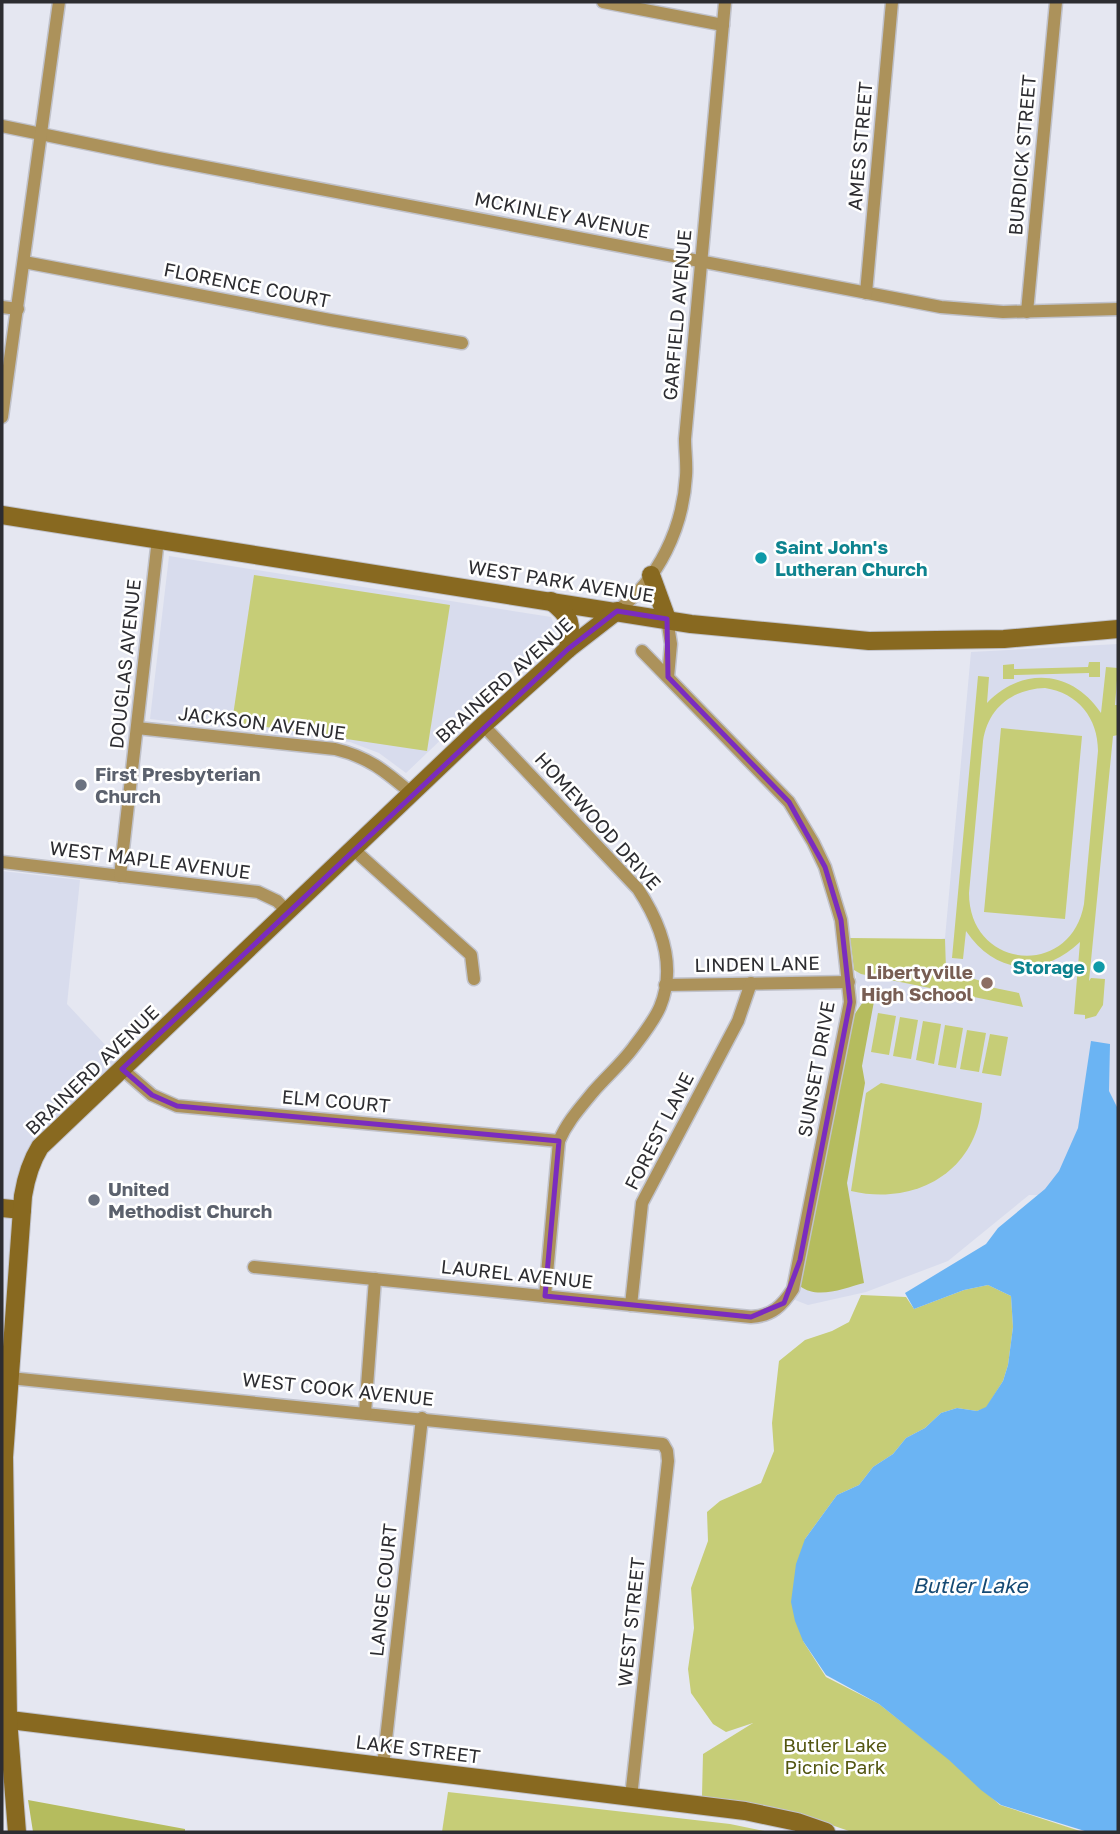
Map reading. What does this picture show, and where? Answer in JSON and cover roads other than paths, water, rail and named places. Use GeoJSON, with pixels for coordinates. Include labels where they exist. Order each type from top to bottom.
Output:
{"type":"FeatureCollection","features":[{"type":"Feature","properties":{"kind":"street"},"geometry":{"type":"LineString","coordinates":[[2,417],[59,2]]}},
{"type":"Feature","properties":{"kind":"street"},"geometry":{"type":"LineString","coordinates":[[603,2],[723,24]]}},
{"type":"Feature","properties":{"kind":"street","name":"GARFIELD AVENUE"},"geometry":{"type":"LineString","coordinates":[[617,611],[631,601],[651,575],[668,550],[680,521],[685,485],[685,439],[725,2]]}},
{"type":"Feature","properties":{"kind":"street","name":"AMES STREET"},"geometry":{"type":"LineString","coordinates":[[866,293],[892,2]]}},
{"type":"Feature","properties":{"kind":"street","name":"BURDICK STREET"},"geometry":{"type":"LineString","coordinates":[[1027,312],[1056,2]]}},
{"type":"Feature","properties":{"kind":"street","name":"MCKINLEY AVENUE"},"geometry":{"type":"LineString","coordinates":[[2,126],[941,307],[1027,312],[1118,309]]}},
{"type":"Feature","properties":{"kind":"street","name":"FLORENCE COURT"},"geometry":{"type":"LineString","coordinates":[[24,262],[462,342]]}},
{"type":"Feature","properties":{"kind":"street"},"geometry":{"type":"LineString","coordinates":[[2,307],[18,309]]}},
{"type":"Feature","properties":{"kind":"street","name":"WEST PARK AVENUE"},"geometry":{"type":"LineString","coordinates":[[2,515],[691,624],[869,641],[1004,639],[1118,629]]}},
{"type":"Feature","properties":{"kind":"street","name":"DOUGLAS AVENUE"},"geometry":{"type":"LineString","coordinates":[[120,876],[158,540]]}},
{"type":"Feature","properties":{"kind":"street"},"geometry":{"type":"LineString","coordinates":[[651,575],[667,619],[671,644],[668,677]]}},
{"type":"Feature","properties":{"kind":"street"},"geometry":{"type":"LineString","coordinates":[[551,601],[567,614],[570,622],[568,649]]}},
{"type":"Feature","properties":{"kind":"street","name":"BRAINERD AVENUE"},"geometry":{"type":"LineString","coordinates":[[18,1832],[5,1719],[4,1457],[6,1378],[28,1171],[40,1147],[411,793],[568,649],[617,611]]}},
{"type":"Feature","properties":{"kind":"street"},"geometry":{"type":"LineString","coordinates":[[671,644],[691,624]]}},
{"type":"Feature","properties":{"kind":"street","name":"SUNSET DRIVE"},"geometry":{"type":"LineString","coordinates":[[642,650],[789,802],[813,842],[833,889],[841,920],[849,1002],[800,1260],[793,1289],[775,1310]]}},
{"type":"Feature","properties":{"kind":"street","name":"HOMEWOOD DRIVE"},"geometry":{"type":"LineString","coordinates":[[483,725],[638,890],[651,909],[664,944],[665,985],[659,1008],[632,1050],[571,1119],[559,1141],[545,1296]]}},
{"type":"Feature","properties":{"kind":"street","name":"JACKSON AVENUE"},"geometry":{"type":"LineString","coordinates":[[137,728],[354,753],[369,760],[411,793]]}},
{"type":"Feature","properties":{"kind":"street"},"geometry":{"type":"LineString","coordinates":[[353,849],[471,955],[474,979]]}},
{"type":"Feature","properties":{"kind":"street","name":"WEST MAPLE AVENUE"},"geometry":{"type":"LineString","coordinates":[[2,862],[258,892],[277,901],[287,911]]}},
{"type":"Feature","properties":{"kind":"street","name":"LINDEN LANE"},"geometry":{"type":"LineString","coordinates":[[665,985],[849,982]]}},
{"type":"Feature","properties":{"kind":"street","name":"FOREST LANE"},"geometry":{"type":"LineString","coordinates":[[631,1304],[642,1203],[738,1021],[751,983]]}},
{"type":"Feature","properties":{"kind":"street","name":"ELM COURT"},"geometry":{"type":"LineString","coordinates":[[122,1069],[152,1095],[177,1106],[559,1141]]}},
{"type":"Feature","properties":{"kind":"street"},"geometry":{"type":"LineString","coordinates":[[2,1208],[22,1210]]}},
{"type":"Feature","properties":{"kind":"street","name":"LAUREL AVENUE"},"geometry":{"type":"LineString","coordinates":[[254,1267],[751,1317],[763,1316],[775,1310]]}},
{"type":"Feature","properties":{"kind":"street"},"geometry":{"type":"LineString","coordinates":[[365,1413],[375,1279]]}},
{"type":"Feature","properties":{"kind":"street","name":"WEST COOK AVENUE"},"geometry":{"type":"LineString","coordinates":[[6,1378],[657,1442],[663,1444],[667,1451]]}},
{"type":"Feature","properties":{"kind":"street","name":"LANGE COURT"},"geometry":{"type":"LineString","coordinates":[[383,1766],[422,1418]]}},
{"type":"Feature","properties":{"kind":"street","name":"WEST STREET"},"geometry":{"type":"LineString","coordinates":[[631,1797],[667,1451]]}},
{"type":"Feature","properties":{"kind":"street","name":"LAKE STREET"},"geometry":{"type":"LineString","coordinates":[[5,1719],[745,1811],[797,1822],[826,1832]]}},
{"type":"Feature","properties":{"kind":"water","name":"Butler Lake"},"geometry":{"type":"Polygon","coordinates":[[[1091,1041],[1110,1044],[1109,1091],[1118,1109],[1118,1832],[1088,1832],[1001,1805],[879,1704],[826,1675],[803,1641],[791,1602],[796,1564],[805,1539],[837,1495],[859,1485],[873,1467],[893,1454],[906,1438],[925,1428],[941,1413],[957,1408],[977,1411],[986,1407],[1003,1381],[1013,1327],[1011,1296],[988,1285],[964,1290],[914,1309],[905,1293],[986,1244],[998,1228],[1045,1189],[1059,1171],[1078,1128],[1091,1041]]]}},
{"type":"Feature","properties":{"kind":"place","name":"Saint John's Lutheran Church"},"geometry":{"type":"Point","coordinates":[761,558]}},
{"type":"Feature","properties":{"kind":"place","name":"First Presbyterian Church"},"geometry":{"type":"Point","coordinates":[81,785]}},
{"type":"Feature","properties":{"kind":"place","name":"Storage"},"geometry":{"type":"Point","coordinates":[1099,967]}},
{"type":"Feature","properties":{"kind":"place","name":"Libertyville High School"},"geometry":{"type":"Point","coordinates":[987,983]}},
{"type":"Feature","properties":{"kind":"place","name":"United Methodist Church"},"geometry":{"type":"Point","coordinates":[94,1200]}},
{"type":"Feature","properties":{"kind":"park label","name":"Butler Lake Picnic Park"},"geometry":{"type":"Point","coordinates":[835,1756]}}]}
